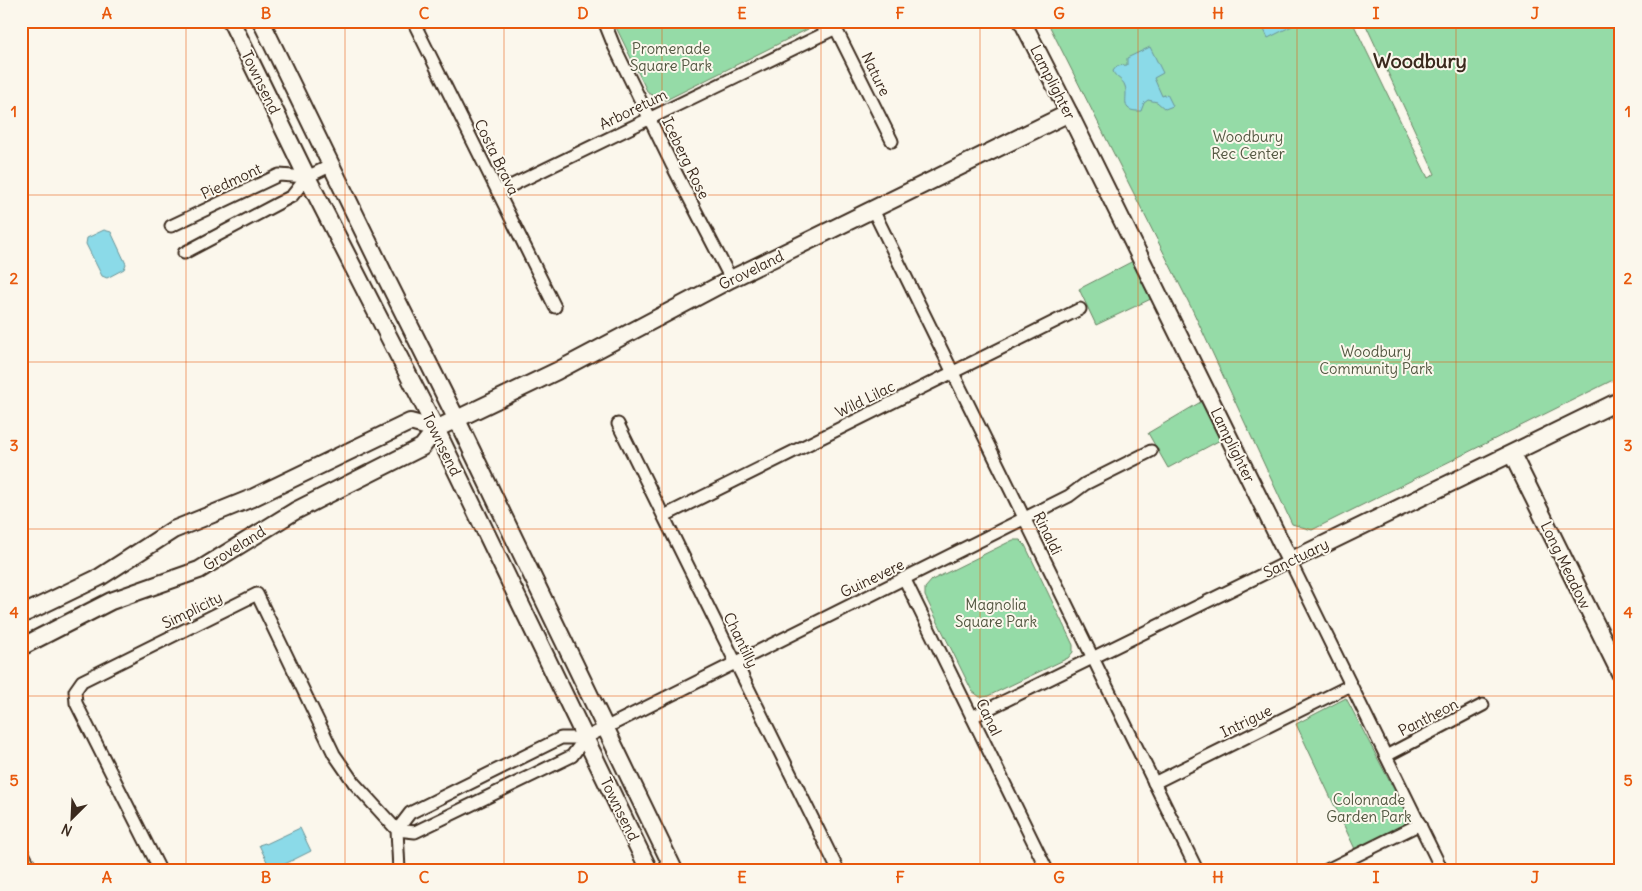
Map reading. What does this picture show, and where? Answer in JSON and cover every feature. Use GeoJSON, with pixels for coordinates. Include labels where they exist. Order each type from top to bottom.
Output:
{"type":"FeatureCollection","features":[{"type":"Feature","properties":{"kind":"main road"},"geometry":{"type":"LineString","coordinates":[[21,856],[28,870]]}},
{"type":"Feature","properties":{"kind":"street","name":"Townsend"},"geometry":{"type":"LineString","coordinates":[[231,21],[307,177],[436,430],[649,870]]}},
{"type":"Feature","properties":{"kind":"street","name":"Townsend"},"geometry":{"type":"LineString","coordinates":[[261,21],[457,420],[674,870]]}},
{"type":"Feature","properties":{"kind":"street","name":"Costa Brava"},"geometry":{"type":"LineString","coordinates":[[413,21],[555,307]]}},
{"type":"Feature","properties":{"kind":"street","name":"Iceberg Rose"},"geometry":{"type":"LineString","coordinates":[[604,21],[614,46],[731,279]]}},
{"type":"Feature","properties":{"kind":"street","name":"Lamplighter"},"geometry":{"type":"LineString","coordinates":[[1022,21],[1442,870]]}},
{"type":"Feature","properties":{"kind":"street","name":"Arboretum"},"geometry":{"type":"LineString","coordinates":[[498,192],[834,25]]}},
{"type":"Feature","properties":{"kind":"street","name":"Nature"},"geometry":{"type":"LineString","coordinates":[[834,25],[892,141]]}},
{"type":"Feature","properties":{"kind":"street","name":"Groveland"},"geometry":{"type":"LineString","coordinates":[[21,646],[111,601],[199,570],[295,511],[422,447],[436,430],[557,371],[731,279],[1069,113]]}},
{"type":"Feature","properties":{"kind":"street","name":"Piedmont"},"geometry":{"type":"LineString","coordinates":[[184,253],[292,196],[307,177],[332,165]]}},
{"type":"Feature","properties":{"kind":"street","name":"Piedmont"},"geometry":{"type":"LineString","coordinates":[[171,226],[279,175],[307,177]]}},
{"type":"Feature","properties":{"kind":"street","name":"Rinaldi"},"geometry":{"type":"LineString","coordinates":[[873,210],[1197,870]]}},
{"type":"Feature","properties":{"kind":"street","name":"Wild Lilac"},"geometry":{"type":"LineString","coordinates":[[664,516],[1080,309]]}},
{"type":"Feature","properties":{"kind":"street","name":"Sanctuary"},"geometry":{"type":"LineString","coordinates":[[972,717],[1621,400]]}},
{"type":"Feature","properties":{"kind":"street"},"geometry":{"type":"LineString","coordinates":[[21,615],[100,577],[173,530],[252,498],[410,422],[436,430]]}},
{"type":"Feature","properties":{"kind":"street","name":"Chantilly"},"geometry":{"type":"LineString","coordinates":[[618,424],[838,870]]}},
{"type":"Feature","properties":{"kind":"street","name":"Guinevere"},"geometry":{"type":"LineString","coordinates":[[605,728],[1024,519],[1069,496],[1086,484],[1151,451]]}},
{"type":"Feature","properties":{"kind":"street","name":"Long Meadow"},"geometry":{"type":"LineString","coordinates":[[1512,454],[1621,675]]}},
{"type":"Feature","properties":{"kind":"street","name":"Canal"},"geometry":{"type":"LineString","coordinates":[[904,578],[1047,870]]}},
{"type":"Feature","properties":{"kind":"street","name":"Simplicity"},"geometry":{"type":"LineString","coordinates":[[160,870],[76,703],[75,691],[82,681],[257,594],[334,754],[354,783],[397,830]]}},
{"type":"Feature","properties":{"kind":"street","name":"Intrigue"},"geometry":{"type":"LineString","coordinates":[[1154,783],[1351,685]]}},
{"type":"Feature","properties":{"kind":"street","name":"Pantheon"},"geometry":{"type":"LineString","coordinates":[[1386,756],[1484,705]]}},
{"type":"Feature","properties":{"kind":"street"},"geometry":{"type":"LineString","coordinates":[[399,870],[397,830],[410,813],[561,738],[585,738],[605,728]]}},
{"type":"Feature","properties":{"kind":"street"},"geometry":{"type":"LineString","coordinates":[[397,830],[415,832],[572,756],[585,738]]}},
{"type":"Feature","properties":{"kind":"street"},"geometry":{"type":"LineString","coordinates":[[1326,870],[1420,824]]}},
{"type":"Feature","properties":{"kind":"green space","name":"Promenade Square Park"},"geometry":{"type":"Polygon","coordinates":[[[613,21],[814,21],[808,29],[666,100],[659,99],[648,93],[613,21]]]}},
{"type":"Feature","properties":{"kind":"green space"},"geometry":{"type":"Polygon","coordinates":[[[1047,21],[1352,21],[1428,178],[1435,174],[1364,21],[1621,21],[1621,376],[1312,530],[1292,524],[1192,309],[1047,21]]]}},
{"type":"Feature","properties":{"kind":"green space"},"geometry":{"type":"Polygon","coordinates":[[[1135,260],[1155,297],[1096,325],[1079,289],[1135,260]]]}},
{"type":"Feature","properties":{"kind":"green space"},"geometry":{"type":"Polygon","coordinates":[[[1204,400],[1224,438],[1168,468],[1148,433],[1204,400]]]}},
{"type":"Feature","properties":{"kind":"green space","name":"Magnolia Square Park"},"geometry":{"type":"Polygon","coordinates":[[[1013,540],[1020,540],[1025,545],[1073,645],[1073,652],[1068,658],[986,697],[980,697],[972,691],[925,596],[925,588],[932,580],[1013,540]]]}},
{"type":"Feature","properties":{"kind":"green space","name":"Colonnade Garden Park"},"geometry":{"type":"Polygon","coordinates":[[[1346,698],[1412,824],[1355,849],[1296,724],[1346,698]]]}},
{"type":"Feature","properties":{"kind":"water"},"geometry":{"type":"Polygon","coordinates":[[[1260,21],[1302,21],[1268,38],[1260,21]]]}},
{"type":"Feature","properties":{"kind":"water"},"geometry":{"type":"Polygon","coordinates":[[[1150,47],[1163,73],[1154,78],[1162,96],[1167,94],[1173,106],[1165,109],[1157,102],[1148,100],[1144,103],[1141,111],[1134,111],[1127,107],[1125,86],[1113,71],[1117,66],[1127,65],[1127,58],[1150,47]]]}},
{"type":"Feature","properties":{"kind":"water"},"geometry":{"type":"Polygon","coordinates":[[[104,230],[111,232],[126,264],[124,269],[107,278],[102,276],[86,244],[87,238],[104,230]]]}},
{"type":"Feature","properties":{"kind":"water"},"geometry":{"type":"Polygon","coordinates":[[[300,828],[311,851],[276,870],[271,870],[259,845],[266,844],[300,828]]]}},
{"type":"Feature","properties":{"kind":"district","name":"Woodbury"},"geometry":{"type":"Point","coordinates":[1420,60]}},
{"type":"Feature","properties":{"kind":"park label","name":"Woodbury Rec Center"},"geometry":{"type":"Point","coordinates":[1248,144]}},
{"type":"Feature","properties":{"kind":"park label","name":"Woodbury Community Park"},"geometry":{"type":"Point","coordinates":[1376,360]}}]}
